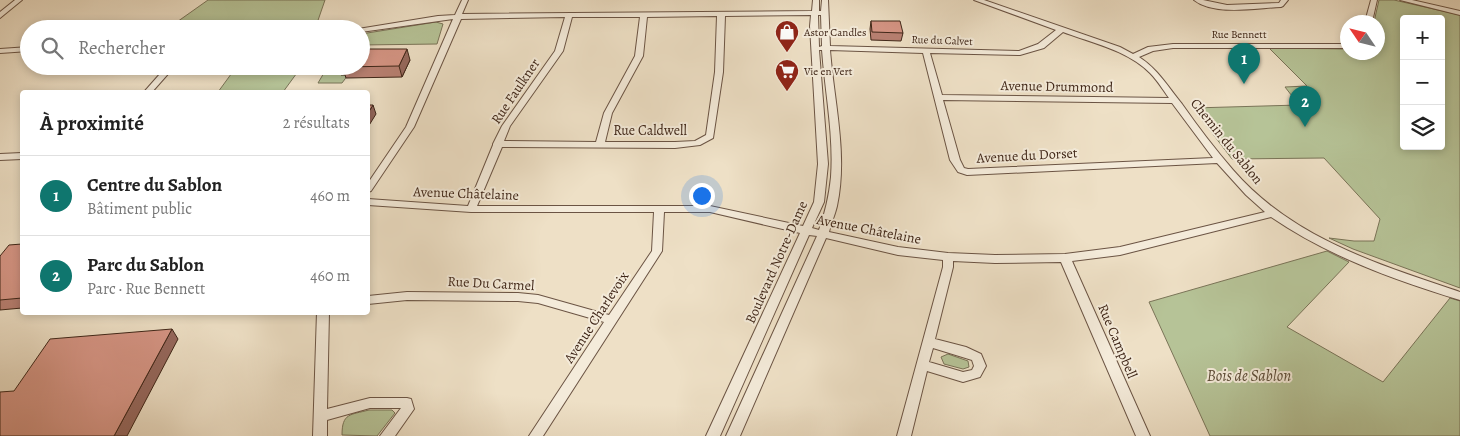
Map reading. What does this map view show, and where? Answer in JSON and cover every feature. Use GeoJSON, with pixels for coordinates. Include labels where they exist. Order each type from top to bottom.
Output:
{"type":"FeatureCollection","features":[{"type":"Feature","properties":{"kind":"street"},"geometry":{"type":"LineString","coordinates":[[0,16],[19,0]]}},
{"type":"Feature","properties":{"kind":"street"},"geometry":{"type":"LineString","coordinates":[[370,185],[410,127],[465,0]]}},
{"type":"Feature","properties":{"kind":"street","name":"Boulevard Notre-Dame"},"geometry":{"type":"LineString","coordinates":[[733,436],[823,234],[832,209],[837,182],[815,13],[816,0]]}},
{"type":"Feature","properties":{"kind":"street","name":"Boulevard Notre-Dame"},"geometry":{"type":"LineString","coordinates":[[713,436],[820,202],[823,184],[821,48],[824,0]]}},
{"type":"Feature","properties":{"kind":"street","name":"Chemin du Sablon"},"geometry":{"type":"LineString","coordinates":[[978,0],[1133,56],[1151,69],[1220,160],[1250,194],[1273,213],[1311,237],[1344,254],[1460,296]]}},
{"type":"Feature","properties":{"kind":"street"},"geometry":{"type":"LineString","coordinates":[[1196,0],[1215,6],[1281,6],[1285,0]]}},
{"type":"Feature","properties":{"kind":"street"},"geometry":{"type":"LineString","coordinates":[[1215,6],[1232,0]]}},
{"type":"Feature","properties":{"kind":"street"},"geometry":{"type":"LineString","coordinates":[[1370,15],[1374,0]]}},
{"type":"Feature","properties":{"kind":"street"},"geometry":{"type":"LineString","coordinates":[[1403,0],[1460,13]]}},
{"type":"Feature","properties":{"kind":"street"},"geometry":{"type":"LineString","coordinates":[[370,29],[458,16],[824,14]]}},
{"type":"Feature","properties":{"kind":"street"},"geometry":{"type":"LineString","coordinates":[[600,143],[608,113],[639,56],[644,15]]}},
{"type":"Feature","properties":{"kind":"street","name":"Rue Caldwell"},"geometry":{"type":"LineString","coordinates":[[497,144],[600,143],[675,145],[697,143],[710,136],[719,72],[721,15]]}},
{"type":"Feature","properties":{"kind":"street","name":"Rue Faulkner"},"geometry":{"type":"LineString","coordinates":[[471,209],[506,126],[559,50],[569,16]]}},
{"type":"Feature","properties":{"kind":"street","name":"Rue du Calvet"},"geometry":{"type":"LineString","coordinates":[[821,48],[1020,53],[1041,46],[1062,30]]}},
{"type":"Feature","properties":{"kind":"street","name":"Rue Bennett"},"geometry":{"type":"LineString","coordinates":[[1133,56],[1156,48],[1173,46],[1340,46]]}},
{"type":"Feature","properties":{"kind":"street"},"geometry":{"type":"LineString","coordinates":[[0,51],[20,50]]}},
{"type":"Feature","properties":{"kind":"street","name":"Avenue du Dorset"},"geometry":{"type":"LineString","coordinates":[[926,51],[955,160],[961,170],[967,172],[1220,160]]}},
{"type":"Feature","properties":{"kind":"street"},"geometry":{"type":"LineString","coordinates":[[150,90],[163,75]]}},
{"type":"Feature","properties":{"kind":"street","name":"Avenue Drummond"},"geometry":{"type":"LineString","coordinates":[[938,97],[1067,101],[1175,101]]}},
{"type":"Feature","properties":{"kind":"street"},"geometry":{"type":"LineString","coordinates":[[0,157],[20,156]]}},
{"type":"Feature","properties":{"kind":"street","name":"Avenue Châtelaine"},"geometry":{"type":"LineString","coordinates":[[370,202],[471,209],[719,210],[890,249],[948,257],[996,260],[1065,258],[1120,251],[1273,213]]}},
{"type":"Feature","properties":{"kind":"street","name":"Avenue Charlevoix"},"geometry":{"type":"LineString","coordinates":[[536,436],[657,251],[659,209]]}},
{"type":"Feature","properties":{"kind":"street"},"geometry":{"type":"LineString","coordinates":[[904,436],[948,267],[948,257]]}},
{"type":"Feature","properties":{"kind":"street","name":"Rue Campbell"},"geometry":{"type":"LineString","coordinates":[[1065,258],[1143,436]]}},
{"type":"Feature","properties":{"kind":"street","name":"Rue Du Carmel"},"geometry":{"type":"LineString","coordinates":[[370,300],[406,296],[518,297],[538,299],[611,320]]}},
{"type":"Feature","properties":{"kind":"street"},"geometry":{"type":"LineString","coordinates":[[320,436],[323,315]]}},
{"type":"Feature","properties":{"kind":"street"},"geometry":{"type":"LineString","coordinates":[[923,365],[963,377],[976,374],[980,366],[977,358],[966,352],[929,342]]}},
{"type":"Feature","properties":{"kind":"street"},"geometry":{"type":"LineString","coordinates":[[321,416],[370,403],[407,402],[408,408],[387,436]]}},
{"type":"Feature","properties":{"kind":"green space"},"geometry":{"type":"Polygon","coordinates":[[[208,0],[325,0],[318,20],[180,20],[208,0]]]}},
{"type":"Feature","properties":{"kind":"green space"},"geometry":{"type":"Polygon","coordinates":[[[1379,0],[1394,0],[1460,15],[1460,288],[1353,249],[1329,238],[1374,241],[1380,219],[1324,158],[1232,159],[1193,108],[1299,105],[1285,87],[1307,86],[1269,48],[1340,49],[1340,60],[1385,60],[1385,15],[1376,15],[1379,0]]]}},
{"type":"Feature","properties":{"kind":"green space"},"geometry":{"type":"Polygon","coordinates":[[[436,22],[443,24],[437,44],[370,45],[370,33],[436,22]]]}},
{"type":"Feature","properties":{"kind":"green space"},"geometry":{"type":"Polygon","coordinates":[[[230,75],[295,75],[284,90],[219,90],[230,75]]]}},
{"type":"Feature","properties":{"kind":"green space"},"geometry":{"type":"Polygon","coordinates":[[[323,75],[348,75],[342,83],[318,83],[323,75]]]}},
{"type":"Feature","properties":{"kind":"green space","name":"Bois de Sablon"},"geometry":{"type":"Polygon","coordinates":[[[1327,251],[1349,262],[1287,327],[1383,382],[1450,298],[1460,301],[1460,436],[1210,436],[1149,302],[1327,251]]]}},
{"type":"Feature","properties":{"kind":"green space"},"geometry":{"type":"Polygon","coordinates":[[[948,354],[968,361],[969,367],[963,369],[944,364],[941,357],[948,354]]]}},
{"type":"Feature","properties":{"kind":"green space"},"geometry":{"type":"Polygon","coordinates":[[[369,410],[392,410],[395,413],[377,436],[342,435],[342,428],[348,416],[369,410]]]}},
{"type":"Feature","properties":{"kind":"building"},"geometry":{"type":"Polygon","coordinates":[[[871,21],[900,21],[903,33],[872,32],[871,21]]]}},
{"type":"Feature","properties":{"kind":"building"},"geometry":{"type":"Polygon","coordinates":[[[370,49],[407,49],[399,66],[370,67],[370,49]]]}},
{"type":"Feature","properties":{"kind":"building"},"geometry":{"type":"Polygon","coordinates":[[[20,244],[20,298],[0,300],[0,256],[9,245],[20,244]]]}},
{"type":"Feature","properties":{"kind":"building"},"geometry":{"type":"Polygon","coordinates":[[[172,329],[114,436],[0,436],[0,392],[14,391],[50,339],[172,329]]]}},
{"type":"Feature","properties":{"kind":"place","name":"Astor Candles"},"geometry":{"type":"Point","coordinates":[787,53]}},
{"type":"Feature","properties":{"kind":"place","name":"Centre du Sablon"},"geometry":{"type":"Point","coordinates":[1244,84]}},
{"type":"Feature","properties":{"kind":"place","name":"Vie en Vert"},"geometry":{"type":"Point","coordinates":[787,92]}},
{"type":"Feature","properties":{"kind":"place","name":"Parc du Sablon"},"geometry":{"type":"Point","coordinates":[1305,127]}}]}
